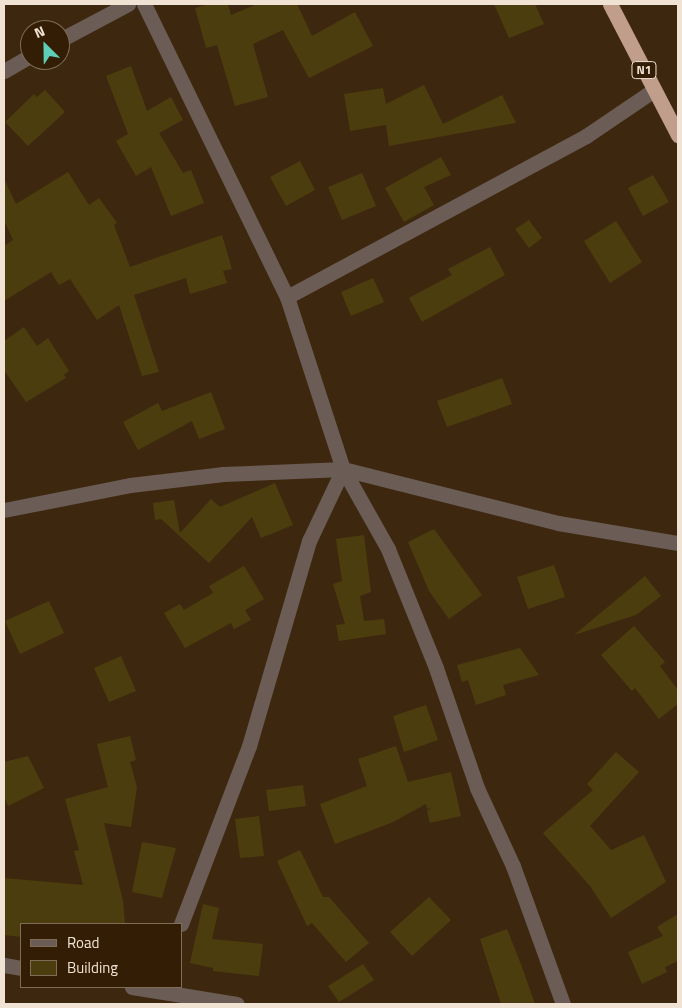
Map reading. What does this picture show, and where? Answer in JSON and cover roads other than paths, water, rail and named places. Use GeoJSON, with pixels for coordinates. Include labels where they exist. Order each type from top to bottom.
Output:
{"type":"FeatureCollection","features":[{"type":"Feature","properties":{"kind":"highway","name":"N1"},"geometry":{"type":"LineString","coordinates":[[610,4],[678,135]]}},
{"type":"Feature","properties":{"kind":"street"},"geometry":{"type":"LineString","coordinates":[[70,35],[128,4]]}},
{"type":"Feature","properties":{"kind":"street"},"geometry":{"type":"LineString","coordinates":[[144,4],[287,297],[343,469],[388,549],[436,668],[477,788],[513,866],[564,1004]]}},
{"type":"Feature","properties":{"kind":"street"},"geometry":{"type":"LineString","coordinates":[[4,70],[20,61]]}},
{"type":"Feature","properties":{"kind":"street"},"geometry":{"type":"LineString","coordinates":[[287,297],[586,136],[654,90]]}},
{"type":"Feature","properties":{"kind":"street"},"geometry":{"type":"LineString","coordinates":[[180,923],[249,746],[309,541],[343,469]]}},
{"type":"Feature","properties":{"kind":"street"},"geometry":{"type":"LineString","coordinates":[[4,510],[130,485],[223,474],[343,469],[558,523],[678,544]]}},
{"type":"Feature","properties":{"kind":"street"},"geometry":{"type":"LineString","coordinates":[[4,965],[20,968]]}},
{"type":"Feature","properties":{"kind":"street"},"geometry":{"type":"LineString","coordinates":[[136,988],[160,994],[237,1004]]}}]}
